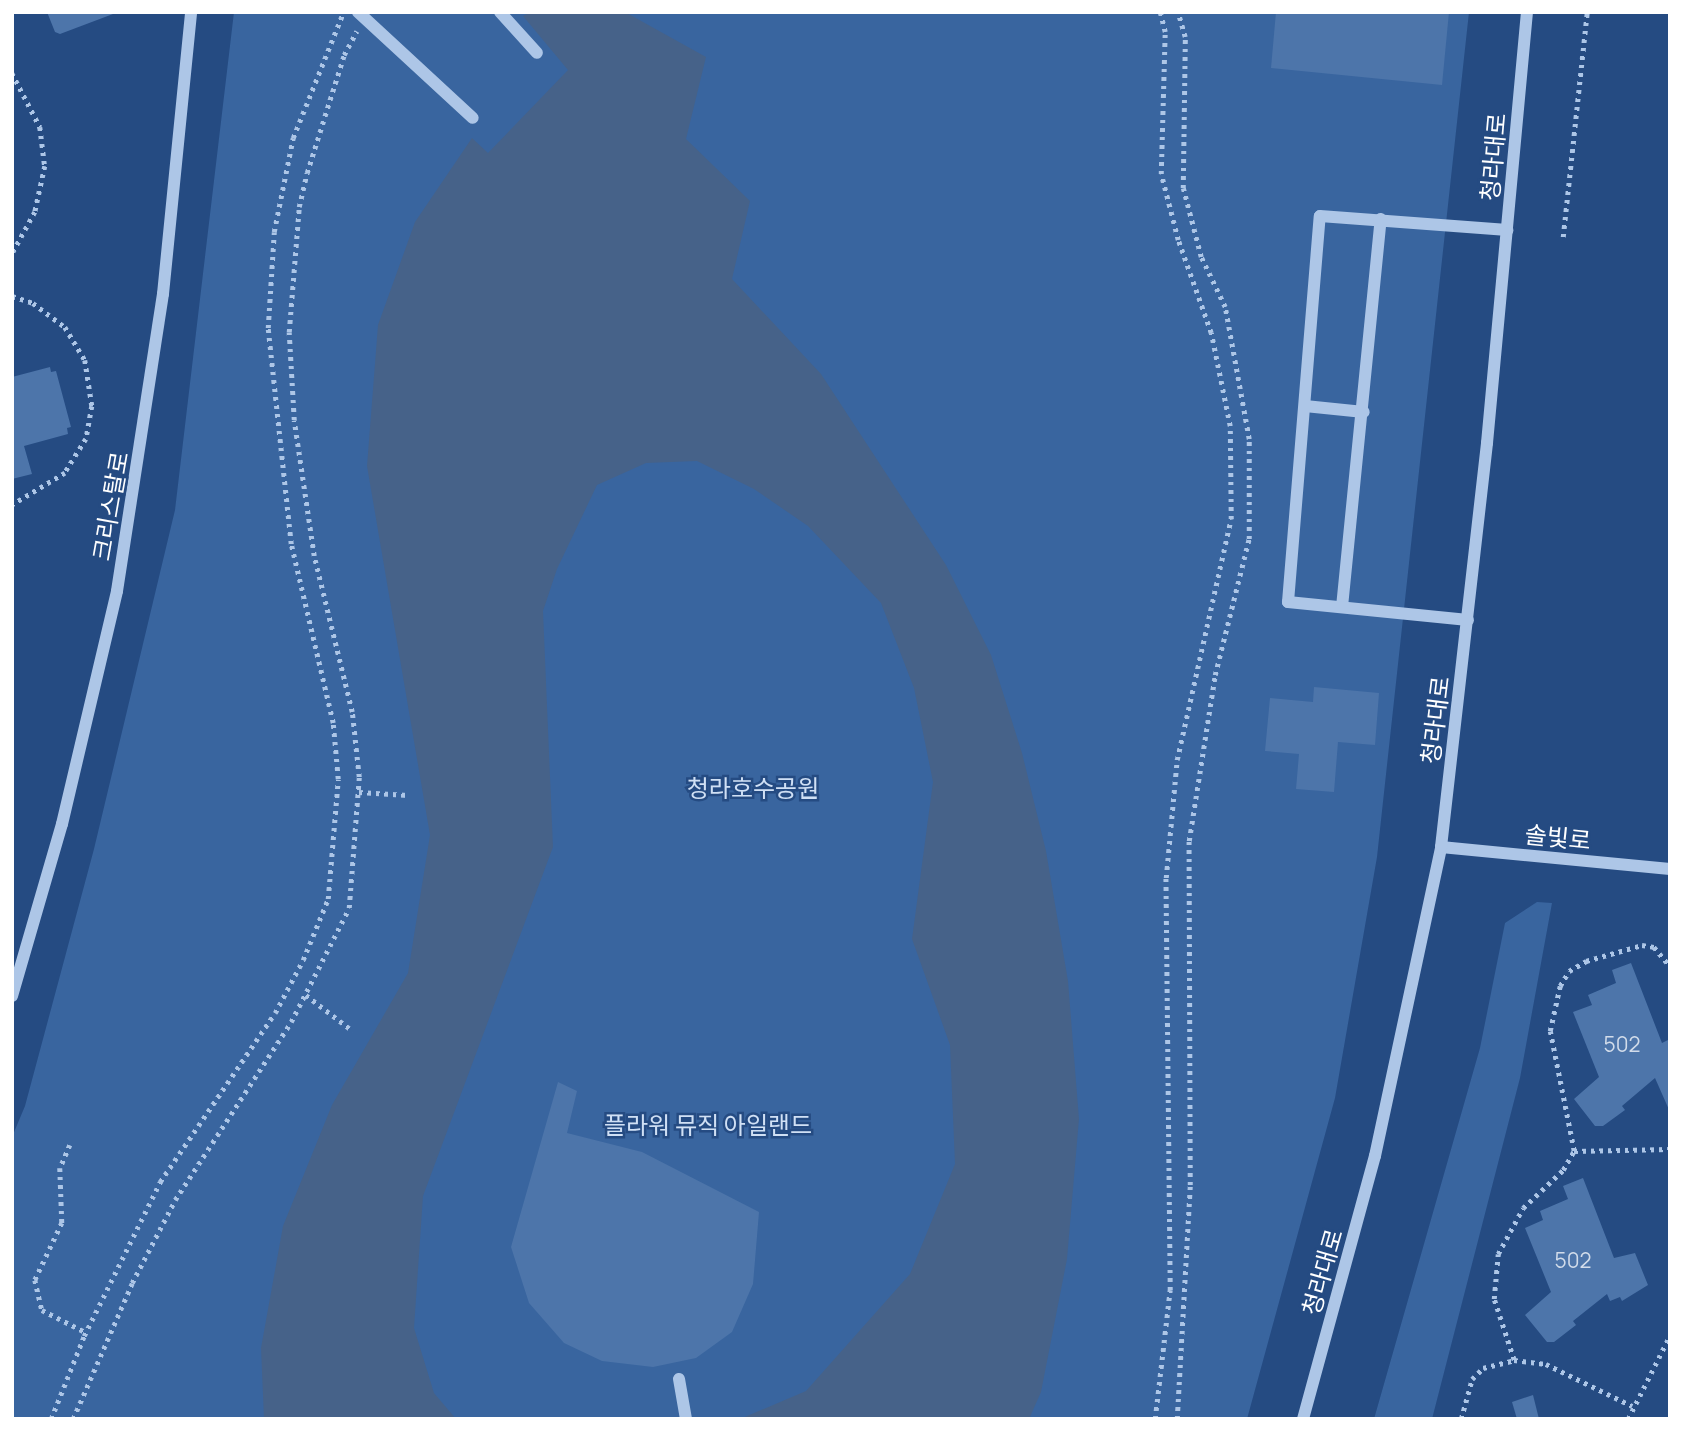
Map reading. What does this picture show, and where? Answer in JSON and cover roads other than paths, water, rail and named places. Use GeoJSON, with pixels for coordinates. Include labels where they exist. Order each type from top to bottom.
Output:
{"type":"FeatureCollection","features":[{"type":"Feature","properties":{"kind":"street","name":"크리스탈로"},"geometry":{"type":"LineString","coordinates":[[12,996],[62,824],[117,591],[159,322],[191,12]]}},
{"type":"Feature","properties":{"kind":"street"},"geometry":{"type":"LineString","coordinates":[[500,12],[537,54]]}},
{"type":"Feature","properties":{"kind":"street","name":"청라대로"},"geometry":{"type":"LineString","coordinates":[[1303,1419],[1375,1156],[1441,848],[1468,620],[1527,12]]}},
{"type":"Feature","properties":{"kind":"street"},"geometry":{"type":"LineString","coordinates":[[361,15],[473,118]]}},
{"type":"Feature","properties":{"kind":"street"},"geometry":{"type":"LineString","coordinates":[[1468,620],[1289,602],[1320,216],[1507,230]]}},
{"type":"Feature","properties":{"kind":"street"},"geometry":{"type":"LineString","coordinates":[[1342,607],[1364,412],[1381,219]]}},
{"type":"Feature","properties":{"kind":"street"},"geometry":{"type":"LineString","coordinates":[[1305,406],[1364,412]]}},
{"type":"Feature","properties":{"kind":"street","name":"솔빛로"},"geometry":{"type":"LineString","coordinates":[[1441,848],[1670,869]]}},
{"type":"Feature","properties":{"kind":"street"},"geometry":{"type":"LineString","coordinates":[[679,1379],[686,1419]]}},
{"type":"Feature","properties":{"kind":"park label","name":"청라호수공원"},"geometry":{"type":"Point","coordinates":[753,788]}},
{"type":"Feature","properties":{"kind":"park label","name":"플라워 뮤직 아일랜드"},"geometry":{"type":"Point","coordinates":[708,1125]}}]}
